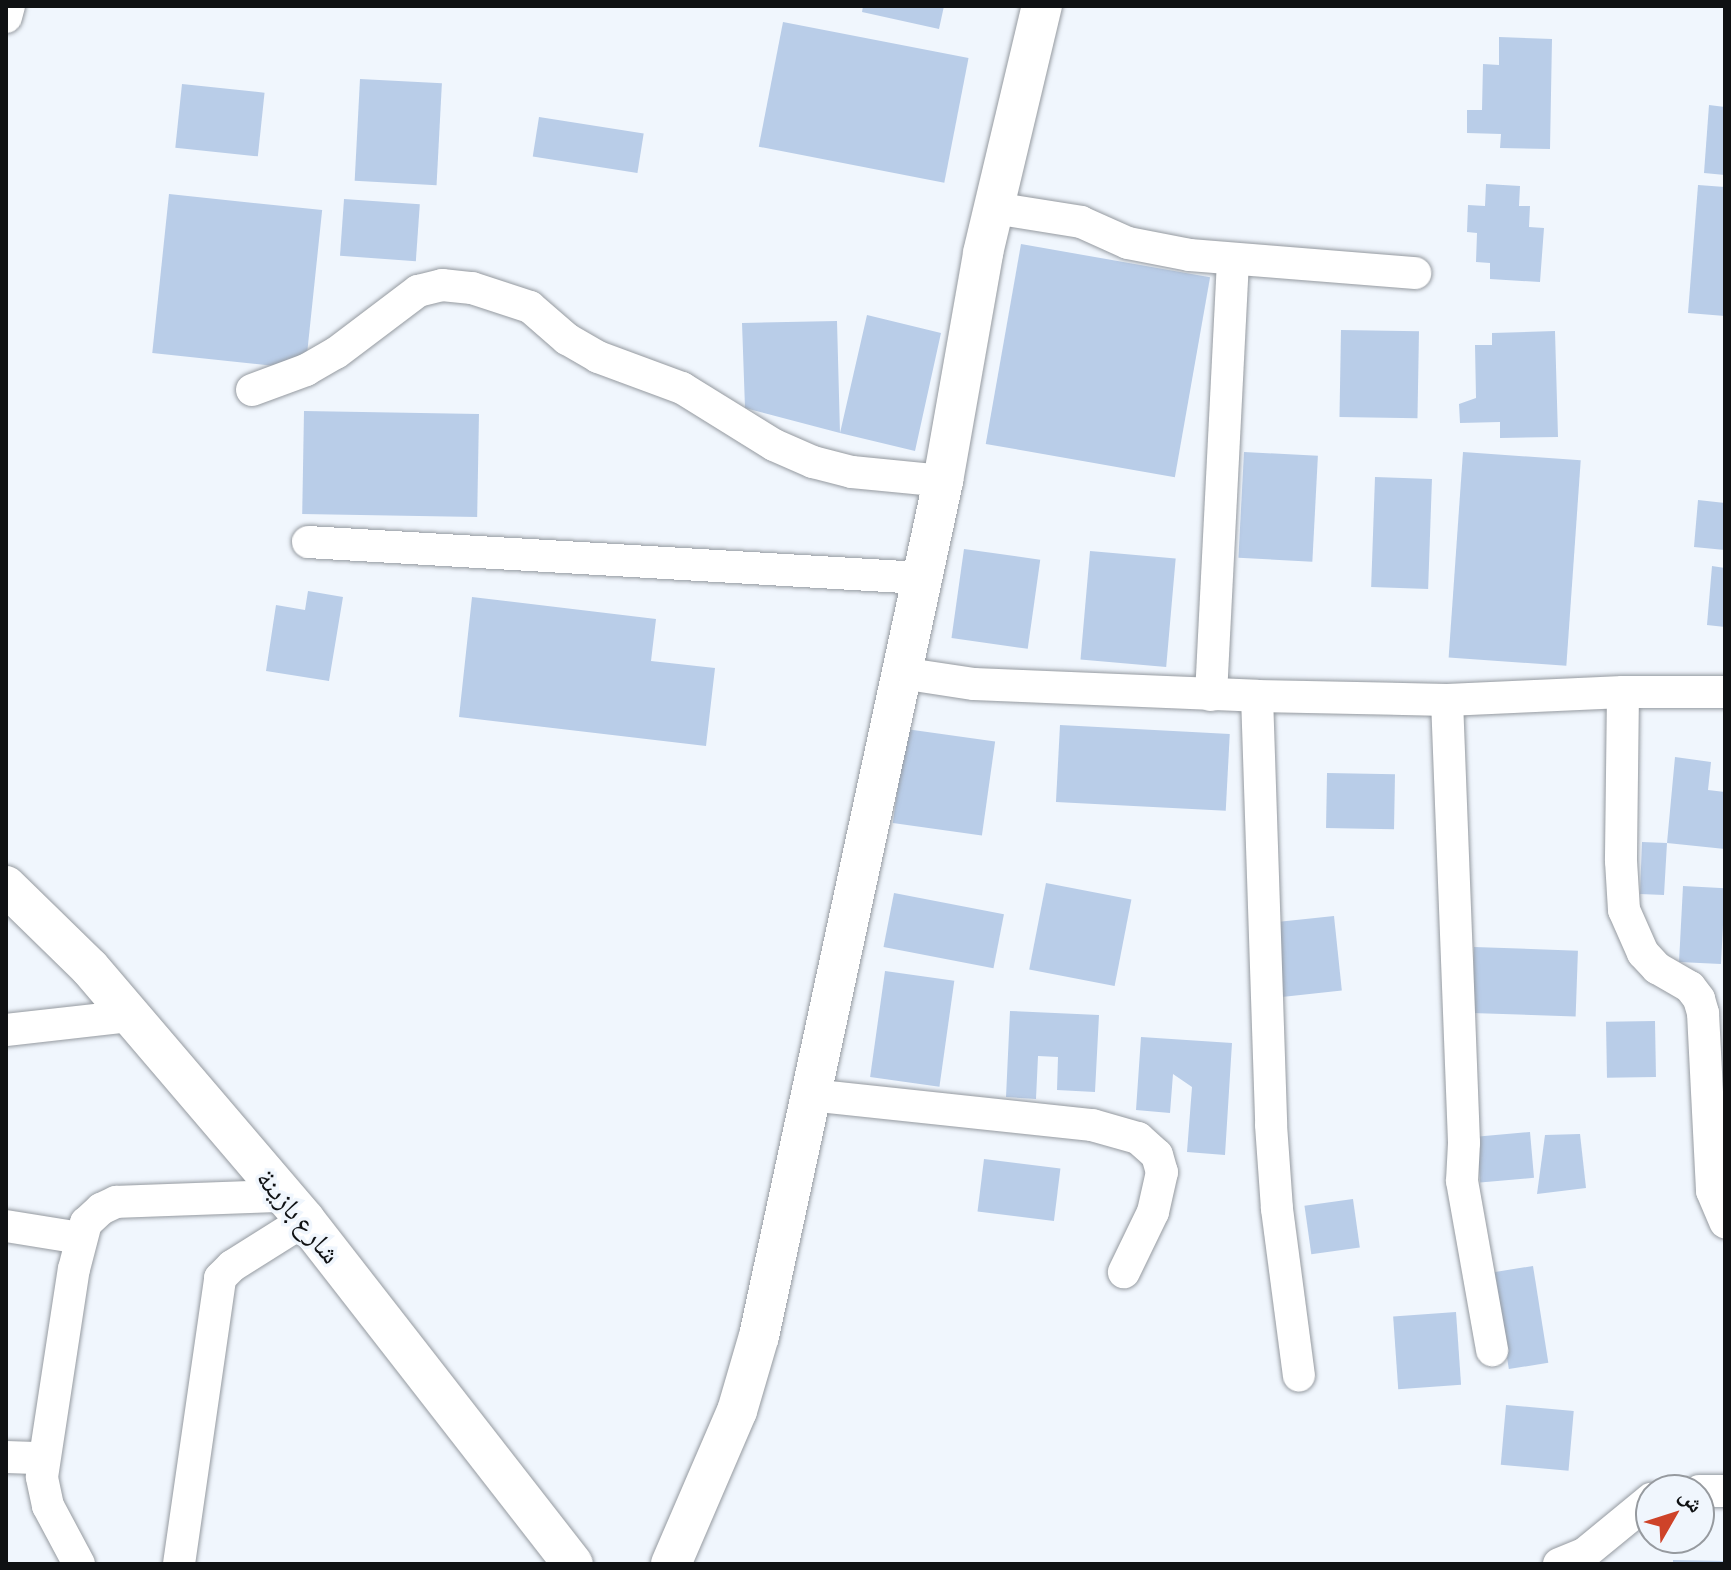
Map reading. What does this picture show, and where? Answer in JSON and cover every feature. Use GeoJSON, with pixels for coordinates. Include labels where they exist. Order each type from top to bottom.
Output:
{"type":"FeatureCollection","features":[{"type":"Feature","properties":{"kind":"street"},"geometry":{"type":"LineString","coordinates":[[6,17],[9,6]]}},
{"type":"Feature","properties":{"kind":"street"},"geometry":{"type":"LineString","coordinates":[[671,1564],[720,1453],[749,1374],[943,481],[994,208],[1042,6]]}},
{"type":"Feature","properties":{"kind":"street"},"geometry":{"type":"LineString","coordinates":[[994,208],[1081,222],[1142,247],[1233,261],[1415,273]]}},
{"type":"Feature","properties":{"kind":"street"},"geometry":{"type":"LineString","coordinates":[[1211,695],[1233,261]]}},
{"type":"Feature","properties":{"kind":"street"},"geometry":{"type":"LineString","coordinates":[[252,390],[306,370],[336,353],[418,291],[442,285],[472,288],[530,307],[567,339],[598,357],[682,388],[774,445],[813,462],[852,472],[943,481]]}},
{"type":"Feature","properties":{"kind":"street"},"geometry":{"type":"LineString","coordinates":[[308,542],[922,578]]}},
{"type":"Feature","properties":{"kind":"street"},"geometry":{"type":"LineString","coordinates":[[901,673],[974,684],[1211,695],[1447,700],[1623,692],[1725,692]]}},
{"type":"Feature","properties":{"kind":"street"},"geometry":{"type":"LineString","coordinates":[[1623,692],[1621,861],[1624,910],[1643,953],[1657,968],[1690,987],[1699,999],[1703,1013],[1712,1191],[1725,1222]]}},
{"type":"Feature","properties":{"kind":"street"},"geometry":{"type":"LineString","coordinates":[[1257,696],[1271,1125],[1277,1209],[1299,1376]]}},
{"type":"Feature","properties":{"kind":"street"},"geometry":{"type":"LineString","coordinates":[[1447,700],[1464,1143],[1462,1181],[1492,1350]]}},
{"type":"Feature","properties":{"kind":"street","name":"شارع بازينة"},"geometry":{"type":"LineString","coordinates":[[6,886],[90,968],[294,1208],[573,1564]]}},
{"type":"Feature","properties":{"kind":"street"},"geometry":{"type":"LineString","coordinates":[[6,1030],[131,1016]]}},
{"type":"Feature","properties":{"kind":"street"},"geometry":{"type":"LineString","coordinates":[[810,1095],[1092,1125],[1138,1138],[1157,1155],[1162,1172],[1153,1212],[1124,1272]]}},
{"type":"Feature","properties":{"kind":"street"},"geometry":{"type":"LineString","coordinates":[[79,1564],[48,1506],[43,1491],[43,1458],[80,1238],[86,1223],[101,1209],[116,1202],[294,1208]]}},
{"type":"Feature","properties":{"kind":"street"},"geometry":{"type":"LineString","coordinates":[[179,1564],[220,1278],[294,1208]]}},
{"type":"Feature","properties":{"kind":"street"},"geometry":{"type":"LineString","coordinates":[[6,1226],[80,1238]]}},
{"type":"Feature","properties":{"kind":"street"},"geometry":{"type":"LineString","coordinates":[[6,1457],[43,1458]]}},
{"type":"Feature","properties":{"kind":"street"},"geometry":{"type":"LineString","coordinates":[[1567,1563],[1635,1511]]}},
{"type":"Feature","properties":{"kind":"building"},"geometry":{"type":"Polygon","coordinates":[[[863,6],[944,6],[939,29],[862,12],[863,6]]]}},
{"type":"Feature","properties":{"kind":"building"},"geometry":{"type":"Polygon","coordinates":[[[783,22],[969,58],[944,183],[759,147],[783,22]]]}},
{"type":"Feature","properties":{"kind":"building"},"geometry":{"type":"Polygon","coordinates":[[[1499,37],[1552,39],[1550,149],[1500,148],[1501,134],[1467,133],[1467,110],[1482,110],[1483,64],[1499,65],[1499,37]]]}},
{"type":"Feature","properties":{"kind":"building"},"geometry":{"type":"Polygon","coordinates":[[[360,79],[442,83],[437,185],[355,181],[360,79]]]}},
{"type":"Feature","properties":{"kind":"building"},"geometry":{"type":"Polygon","coordinates":[[[182,84],[265,93],[258,156],[175,148],[182,84]]]}},
{"type":"Feature","properties":{"kind":"building"},"geometry":{"type":"Polygon","coordinates":[[[1709,105],[1725,107],[1725,175],[1704,173],[1709,105]]]}},
{"type":"Feature","properties":{"kind":"building"},"geometry":{"type":"Polygon","coordinates":[[[539,117],[644,134],[637,173],[533,157],[539,117]]]}},
{"type":"Feature","properties":{"kind":"building"},"geometry":{"type":"Polygon","coordinates":[[[1486,184],[1520,186],[1519,206],[1530,206],[1529,227],[1544,228],[1540,282],[1490,279],[1490,263],[1476,262],[1477,233],[1467,232],[1468,205],[1485,206],[1486,184]]]}},
{"type":"Feature","properties":{"kind":"building"},"geometry":{"type":"Polygon","coordinates":[[[1698,185],[1725,187],[1725,316],[1688,313],[1698,185]]]}},
{"type":"Feature","properties":{"kind":"building"},"geometry":{"type":"Polygon","coordinates":[[[169,194],[322,210],[305,369],[152,353],[169,194]]]}},
{"type":"Feature","properties":{"kind":"building"},"geometry":{"type":"Polygon","coordinates":[[[344,199],[420,204],[416,261],[340,256],[344,199]]]}},
{"type":"Feature","properties":{"kind":"building"},"geometry":{"type":"Polygon","coordinates":[[[1021,244],[1210,277],[1175,477],[986,444],[1021,244]]]}},
{"type":"Feature","properties":{"kind":"building"},"geometry":{"type":"Polygon","coordinates":[[[867,315],[941,333],[915,451],[840,433],[867,315]]]}},
{"type":"Feature","properties":{"kind":"building"},"geometry":{"type":"Polygon","coordinates":[[[837,321],[840,433],[745,408],[742,323],[837,321]]]}},
{"type":"Feature","properties":{"kind":"building"},"geometry":{"type":"Polygon","coordinates":[[[1341,330],[1419,331],[1417,418],[1339,417],[1341,330]]]}},
{"type":"Feature","properties":{"kind":"building"},"geometry":{"type":"Polygon","coordinates":[[[1555,331],[1558,437],[1500,438],[1500,422],[1460,423],[1459,404],[1476,398],[1475,345],[1492,345],[1492,333],[1555,331]]]}},
{"type":"Feature","properties":{"kind":"building"},"geometry":{"type":"Polygon","coordinates":[[[304,411],[479,414],[477,517],[302,514],[304,411]]]}},
{"type":"Feature","properties":{"kind":"building"},"geometry":{"type":"Polygon","coordinates":[[[1244,452],[1318,456],[1312,562],[1238,558],[1244,452]]]}},
{"type":"Feature","properties":{"kind":"building"},"geometry":{"type":"Polygon","coordinates":[[[1463,452],[1581,460],[1566,666],[1449,657],[1463,452]]]}},
{"type":"Feature","properties":{"kind":"building"},"geometry":{"type":"Polygon","coordinates":[[[1375,477],[1432,479],[1428,589],[1371,587],[1375,477]]]}},
{"type":"Feature","properties":{"kind":"building"},"geometry":{"type":"Polygon","coordinates":[[[1698,500],[1725,503],[1725,550],[1694,547],[1698,500]]]}},
{"type":"Feature","properties":{"kind":"building"},"geometry":{"type":"Polygon","coordinates":[[[964,549],[1040,560],[1028,649],[951,638],[964,549]]]}},
{"type":"Feature","properties":{"kind":"building"},"geometry":{"type":"Polygon","coordinates":[[[1090,551],[1176,558],[1166,667],[1081,660],[1090,551]]]}},
{"type":"Feature","properties":{"kind":"building"},"geometry":{"type":"Polygon","coordinates":[[[1712,566],[1725,568],[1725,627],[1707,625],[1712,566]]]}},
{"type":"Feature","properties":{"kind":"building"},"geometry":{"type":"Polygon","coordinates":[[[308,591],[343,597],[329,681],[266,671],[276,605],[305,610],[308,591]]]}},
{"type":"Feature","properties":{"kind":"building"},"geometry":{"type":"Polygon","coordinates":[[[472,597],[656,619],[651,661],[715,668],[706,746],[459,717],[472,597]]]}},
{"type":"Feature","properties":{"kind":"building"},"geometry":{"type":"Polygon","coordinates":[[[1060,725],[1230,734],[1226,811],[1056,802],[1060,725]]]}},
{"type":"Feature","properties":{"kind":"building"},"geometry":{"type":"Polygon","coordinates":[[[906,729],[995,742],[982,836],[893,823],[906,729]]]}},
{"type":"Feature","properties":{"kind":"building"},"geometry":{"type":"Polygon","coordinates":[[[1675,757],[1711,762],[1708,790],[1725,792],[1725,849],[1667,843],[1675,757]]]}},
{"type":"Feature","properties":{"kind":"building"},"geometry":{"type":"Polygon","coordinates":[[[1327,773],[1395,774],[1394,829],[1326,828],[1327,773]]]}},
{"type":"Feature","properties":{"kind":"building"},"geometry":{"type":"Polygon","coordinates":[[[1642,842],[1667,843],[1664,895],[1640,894],[1642,842]]]}},
{"type":"Feature","properties":{"kind":"building"},"geometry":{"type":"Polygon","coordinates":[[[1046,883],[1131,900],[1115,986],[1029,969],[1046,883]]]}},
{"type":"Feature","properties":{"kind":"building"},"geometry":{"type":"Polygon","coordinates":[[[1683,886],[1725,888],[1721,964],[1679,962],[1683,886]]]}},
{"type":"Feature","properties":{"kind":"building"},"geometry":{"type":"Polygon","coordinates":[[[894,893],[1004,914],[993,968],[884,947],[894,893]]]}},
{"type":"Feature","properties":{"kind":"building"},"geometry":{"type":"Polygon","coordinates":[[[1334,916],[1342,991],[1277,997],[1269,923],[1334,916]]]}},
{"type":"Feature","properties":{"kind":"building"},"geometry":{"type":"Polygon","coordinates":[[[1474,947],[1578,951],[1576,1017],[1472,1013],[1474,947]]]}},
{"type":"Feature","properties":{"kind":"building"},"geometry":{"type":"Polygon","coordinates":[[[885,971],[954,981],[939,1087],[870,1077],[885,971]]]}},
{"type":"Feature","properties":{"kind":"building"},"geometry":{"type":"Polygon","coordinates":[[[1010,1011],[1099,1015],[1095,1092],[1057,1090],[1058,1057],[1038,1056],[1036,1099],[1006,1097],[1010,1011]]]}},
{"type":"Feature","properties":{"kind":"building"},"geometry":{"type":"Polygon","coordinates":[[[1655,1021],[1656,1077],[1607,1078],[1606,1022],[1655,1021]]]}},
{"type":"Feature","properties":{"kind":"building"},"geometry":{"type":"Polygon","coordinates":[[[1141,1037],[1232,1043],[1225,1155],[1187,1152],[1192,1087],[1173,1074],[1170,1113],[1136,1110],[1141,1037]]]}},
{"type":"Feature","properties":{"kind":"building"},"geometry":{"type":"Polygon","coordinates":[[[1530,1132],[1534,1178],[1480,1183],[1476,1137],[1530,1132]]]}},
{"type":"Feature","properties":{"kind":"building"},"geometry":{"type":"Polygon","coordinates":[[[1580,1134],[1586,1188],[1537,1194],[1545,1135],[1580,1134]]]}},
{"type":"Feature","properties":{"kind":"building"},"geometry":{"type":"Polygon","coordinates":[[[984,1159],[1060,1168],[1054,1221],[978,1212],[984,1159]]]}},
{"type":"Feature","properties":{"kind":"building"},"geometry":{"type":"Polygon","coordinates":[[[1353,1199],[1360,1248],[1311,1254],[1304,1206],[1353,1199]]]}},
{"type":"Feature","properties":{"kind":"building"},"geometry":{"type":"Polygon","coordinates":[[[1533,1266],[1548,1363],[1509,1369],[1493,1272],[1533,1266]]]}},
{"type":"Feature","properties":{"kind":"building"},"geometry":{"type":"Polygon","coordinates":[[[1456,1312],[1461,1385],[1398,1389],[1393,1316],[1456,1312]]]}},
{"type":"Feature","properties":{"kind":"building"},"geometry":{"type":"Polygon","coordinates":[[[1506,1405],[1574,1411],[1569,1471],[1501,1465],[1506,1405]]]}},
{"type":"Feature","properties":{"kind":"building"},"geometry":{"type":"Polygon","coordinates":[[[1673,1560],[1725,1561],[1725,1564],[1673,1564],[1673,1560]]]}}]}
